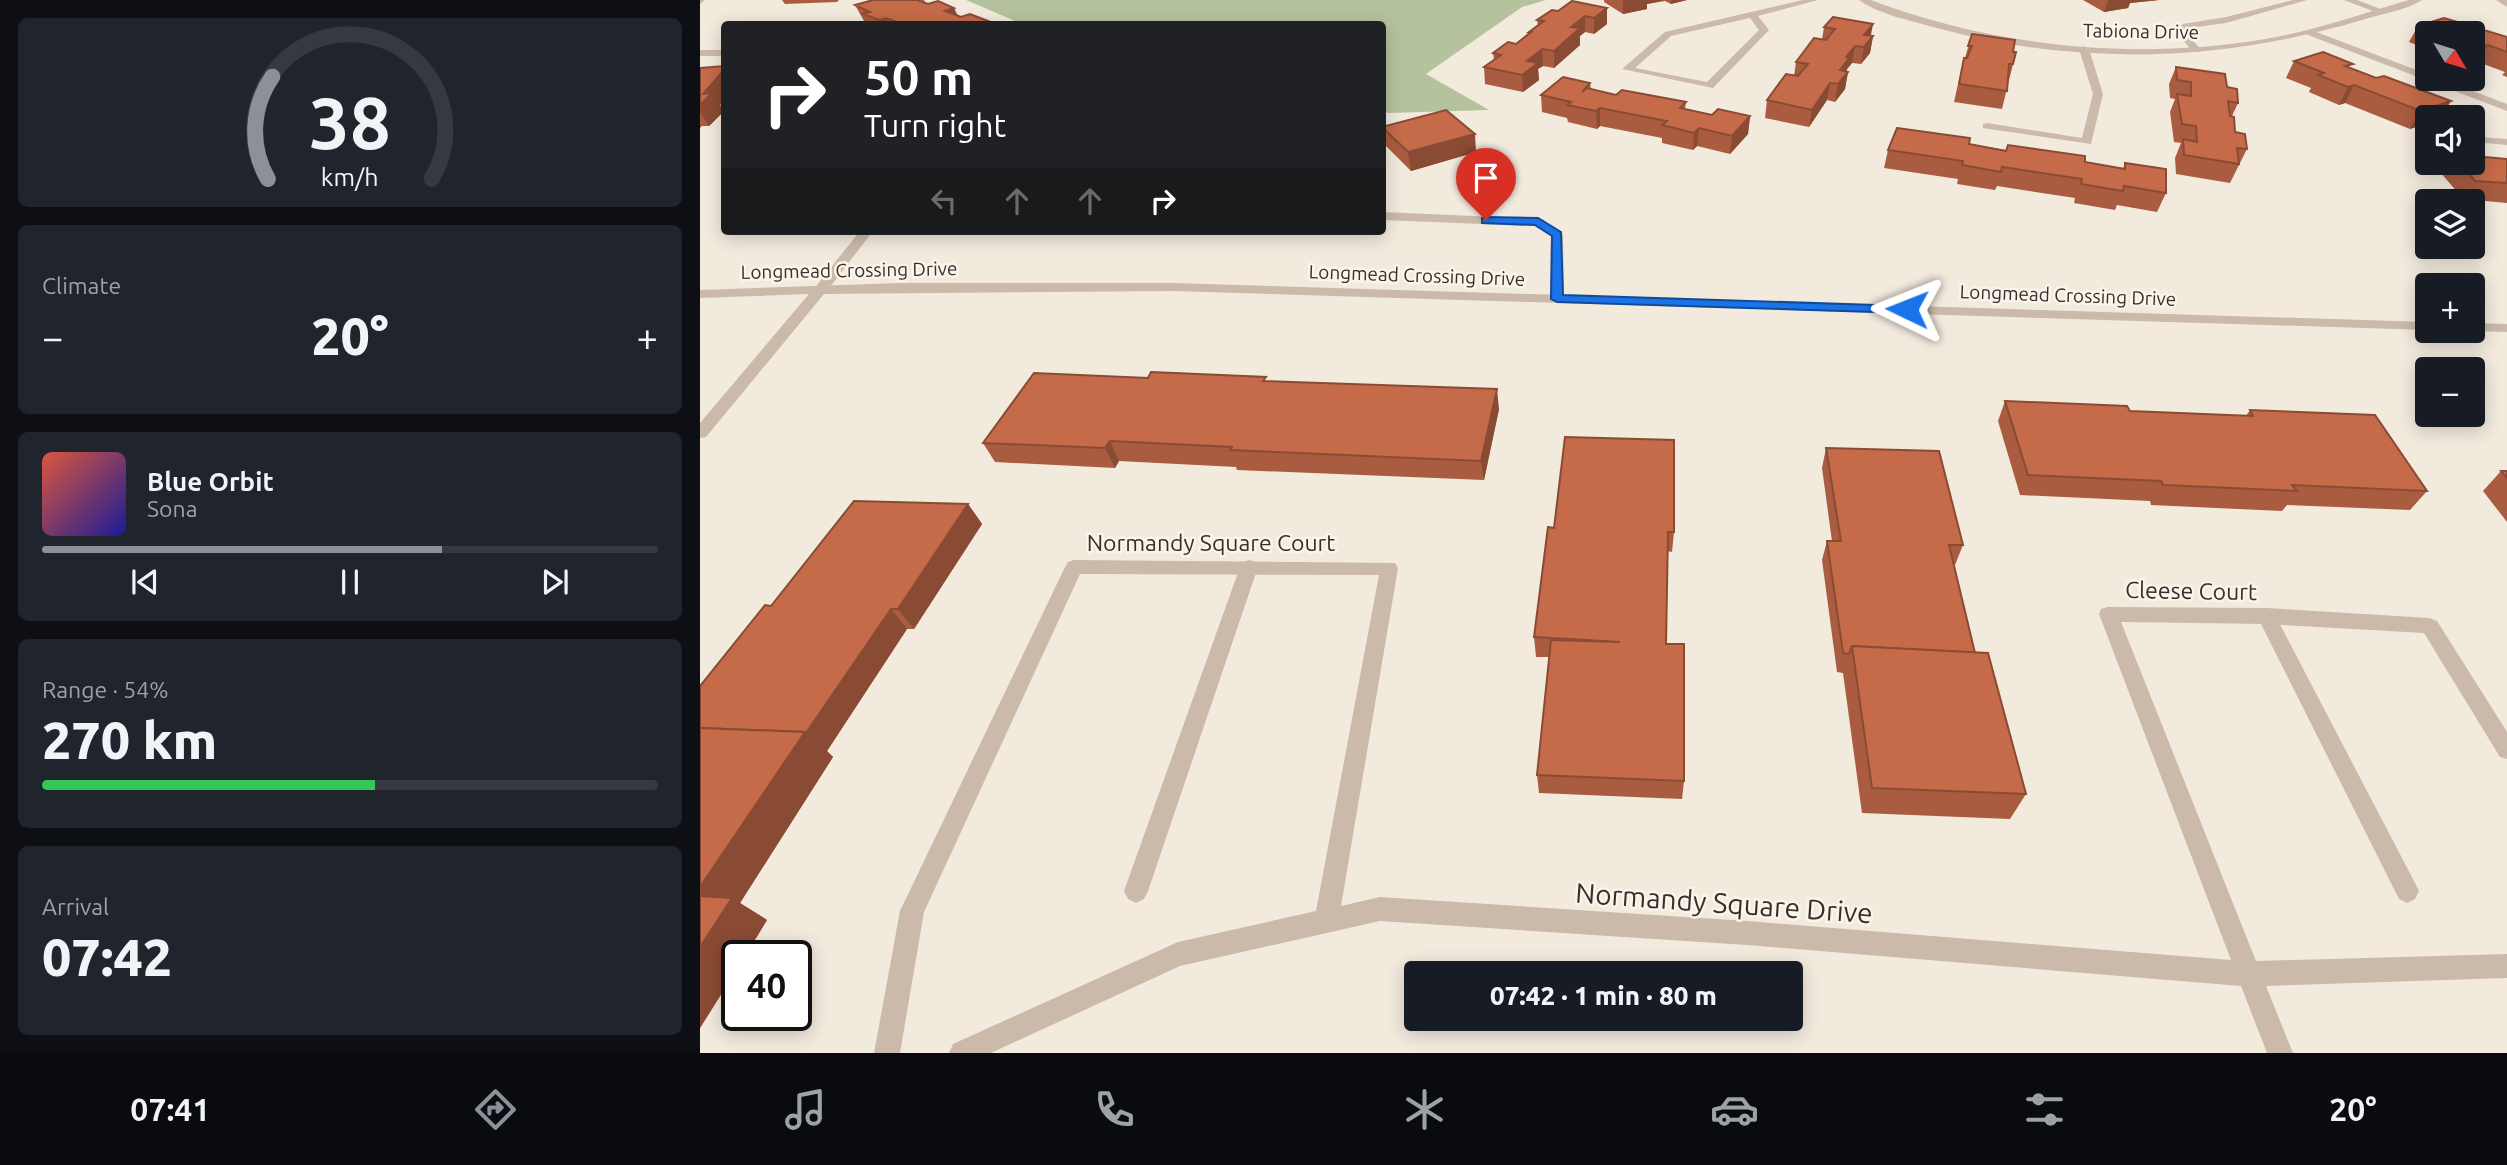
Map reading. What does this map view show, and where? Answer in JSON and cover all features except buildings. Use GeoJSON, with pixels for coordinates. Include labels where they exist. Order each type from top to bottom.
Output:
{"type":"FeatureCollection","features":[{"type":"Feature","properties":{"kind":"street"},"geometry":{"type":"LineString","coordinates":[[1752,14],[1765,30],[1709,86],[1627,69],[1668,34],[1752,14],[1814,0]]}},
{"type":"Feature","properties":{"kind":"street","name":"Tabiona Drive"},"geometry":{"type":"LineString","coordinates":[[1863,0],[1955,29],[2084,49],[2196,50],[2262,43],[2311,33],[2418,0]]}},
{"type":"Feature","properties":{"kind":"street"},"geometry":{"type":"LineString","coordinates":[[2196,50],[2181,32],[2186,26],[2226,20],[2303,0]]}},
{"type":"Feature","properties":{"kind":"street"},"geometry":{"type":"LineString","coordinates":[[2348,0],[2382,11]]}},
{"type":"Feature","properties":{"kind":"street"},"geometry":{"type":"LineString","coordinates":[[2500,0],[2507,4]]}},
{"type":"Feature","properties":{"kind":"street"},"geometry":{"type":"LineString","coordinates":[[2311,33],[2415,73]]}},
{"type":"Feature","properties":{"kind":"street"},"geometry":{"type":"LineString","coordinates":[[1987,127],[2087,142],[2098,94],[2084,49]]}},
{"type":"Feature","properties":{"kind":"street"},"geometry":{"type":"LineString","coordinates":[[700,53],[721,53]]}},
{"type":"Feature","properties":{"kind":"street"},"geometry":{"type":"LineString","coordinates":[[2464,91],[2507,107]]}},
{"type":"Feature","properties":{"kind":"street"},"geometry":{"type":"LineString","coordinates":[[2485,140],[2507,142]]}},
{"type":"Feature","properties":{"kind":"street"},"geometry":{"type":"LineString","coordinates":[[1386,216],[1538,222],[1557,235],[1557,299]]}},
{"type":"Feature","properties":{"kind":"street"},"geometry":{"type":"LineString","coordinates":[[700,433],[864,235]]}},
{"type":"Feature","properties":{"kind":"street","name":"Longmead Crossing Drive"},"geometry":{"type":"LineString","coordinates":[[700,294],[822,288],[1175,287],[2415,326]]}},
{"type":"Feature","properties":{"kind":"street"},"geometry":{"type":"LineString","coordinates":[[2485,327],[2507,328]]}},
{"type":"Feature","properties":{"kind":"street","name":"Normandy Square Court"},"geometry":{"type":"LineString","coordinates":[[887,1053],[912,911],[1074,566],[1389,568],[1326,921]]}},
{"type":"Feature","properties":{"kind":"street"},"geometry":{"type":"LineString","coordinates":[[1136,891],[1249,567]]}},
{"type":"Feature","properties":{"kind":"street","name":"Cleese Court"},"geometry":{"type":"LineString","coordinates":[[2250,974],[2108,614],[2266,616],[2430,626],[2507,750]]}},
{"type":"Feature","properties":{"kind":"street"},"geometry":{"type":"LineString","coordinates":[[2266,616],[2407,891]]}},
{"type":"Feature","properties":{"kind":"street","name":"Normandy Square Drive"},"geometry":{"type":"LineString","coordinates":[[962,1053],[1178,954],[1380,909],[1747,933],[2250,974],[2507,966]]}},
{"type":"Feature","properties":{"kind":"street"},"geometry":{"type":"LineString","coordinates":[[2250,974],[2280,1053]]}},
{"type":"Feature","properties":{"kind":"green space"},"geometry":{"type":"Polygon","coordinates":[[[966,0],[1546,0],[1522,7],[1426,74],[1489,110],[1386,112],[1386,21],[1015,21],[966,0]]]}},
{"type":"Feature","properties":{"kind":"route"},"geometry":{"type":"LineString","coordinates":[[1486,220],[1538,222],[1557,235],[1557,299],[1907,309]]}}]}
